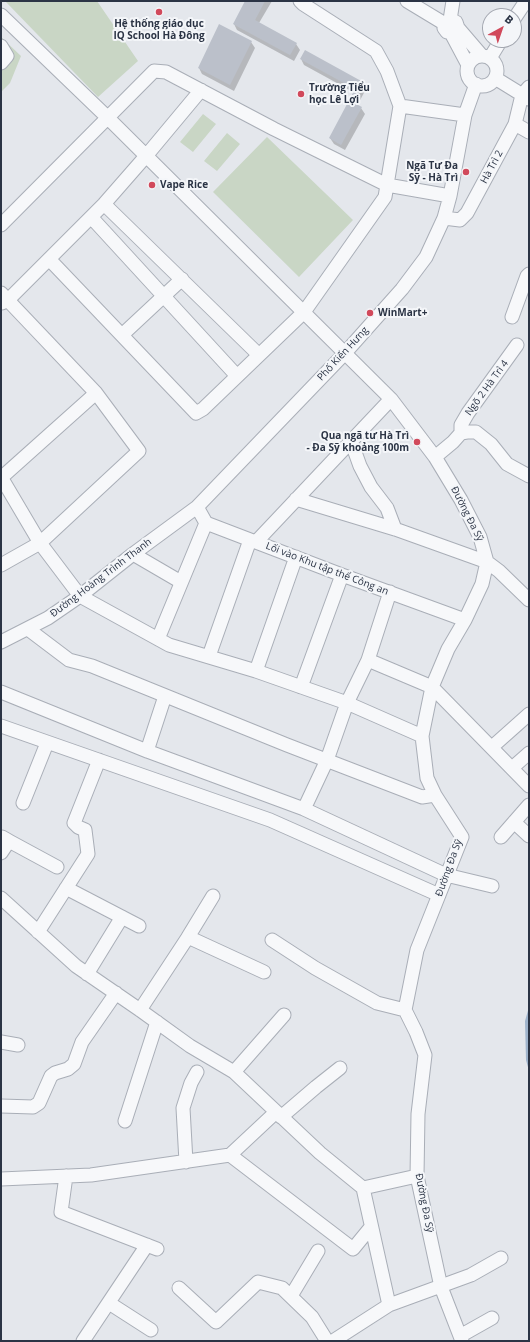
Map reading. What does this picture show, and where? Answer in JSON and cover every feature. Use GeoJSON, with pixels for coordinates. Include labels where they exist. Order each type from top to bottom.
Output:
{"type":"FeatureCollection","features":[{"type":"Feature","properties":{"kind":"street"},"geometry":{"type":"LineString","coordinates":[[49,259],[196,413],[203,409],[304,312],[385,197],[400,106],[387,72],[376,51],[300,1]]}},
{"type":"Feature","properties":{"kind":"street"},"geometry":{"type":"LineString","coordinates":[[407,1],[451,26],[486,57],[493,61],[497,70],[495,78],[489,84],[476,84],[469,78],[467,73],[468,65],[451,26],[453,1]]}},
{"type":"Feature","properties":{"kind":"street","name":"Đường Đa Sỹ"},"geometry":{"type":"LineString","coordinates":[[1,15],[107,117],[391,399],[435,457],[461,500],[480,537],[487,562],[482,584],[465,620],[448,649],[432,687],[422,736],[426,778],[462,837],[417,950],[405,1010],[416,1032],[424,1055],[418,1114],[417,1176],[440,1287],[461,1338]]}},
{"type":"Feature","properties":{"kind":"street"},"geometry":{"type":"LineString","coordinates":[[1,46],[7,56],[1,63]]}},
{"type":"Feature","properties":{"kind":"street"},"geometry":{"type":"LineString","coordinates":[[468,65],[475,58],[486,57],[494,48]]}},
{"type":"Feature","properties":{"kind":"street"},"geometry":{"type":"LineString","coordinates":[[1,225],[154,71],[166,72],[276,126],[387,185],[450,196]]}},
{"type":"Feature","properties":{"kind":"street"},"geometry":{"type":"LineString","coordinates":[[495,78],[526,93]]}},
{"type":"Feature","properties":{"kind":"street","name":"Phố Kiến Hưng"},"geometry":{"type":"LineString","coordinates":[[197,507],[345,353],[402,289],[426,257],[444,218],[450,196],[465,115],[476,84]]}},
{"type":"Feature","properties":{"kind":"street"},"geometry":{"type":"LineString","coordinates":[[1,565],[40,543],[139,451],[96,393],[3,299],[49,259],[104,204],[201,90]]}},
{"type":"Feature","properties":{"kind":"street","name":"Hà Trì 2"},"geometry":{"type":"LineString","coordinates":[[444,218],[460,220],[468,213],[515,124],[526,93]]}},
{"type":"Feature","properties":{"kind":"street"},"geometry":{"type":"LineString","coordinates":[[400,106],[465,115]]}},
{"type":"Feature","properties":{"kind":"street"},"geometry":{"type":"LineString","coordinates":[[515,124],[529,132]]}},
{"type":"Feature","properties":{"kind":"street"},"geometry":{"type":"LineString","coordinates":[[104,204],[259,355]]}},
{"type":"Feature","properties":{"kind":"street"},"geometry":{"type":"LineString","coordinates":[[91,217],[237,376]]}},
{"type":"Feature","properties":{"kind":"street"},"geometry":{"type":"LineString","coordinates":[[512,317],[529,274]]}},
{"type":"Feature","properties":{"kind":"street"},"geometry":{"type":"LineString","coordinates":[[122,335],[182,279]]}},
{"type":"Feature","properties":{"kind":"street","name":"Ngõ 2 Hà Trì 4"},"geometry":{"type":"LineString","coordinates":[[461,434],[462,424],[468,413],[517,345]]}},
{"type":"Feature","properties":{"kind":"street"},"geometry":{"type":"LineString","coordinates":[[96,393],[1,478],[40,543],[80,596],[169,645],[256,671],[347,703],[422,736]]}},
{"type":"Feature","properties":{"kind":"street"},"geometry":{"type":"LineString","coordinates":[[209,656],[253,541],[296,499],[391,399]]}},
{"type":"Feature","properties":{"kind":"street"},"geometry":{"type":"LineString","coordinates":[[435,457],[461,434],[476,432],[491,444],[507,464],[529,476]]}},
{"type":"Feature","properties":{"kind":"street"},"geometry":{"type":"LineString","coordinates":[[351,441],[360,466],[371,487],[387,508],[395,528]]}},
{"type":"Feature","properties":{"kind":"street"},"geometry":{"type":"LineString","coordinates":[[296,499],[395,528],[487,562],[527,595]]}},
{"type":"Feature","properties":{"kind":"street"},"geometry":{"type":"LineString","coordinates":[[158,639],[206,523],[197,507]]}},
{"type":"Feature","properties":{"kind":"street","name":"Đường Hoàng Trình Thanh"},"geometry":{"type":"LineString","coordinates":[[1,642],[48,618],[80,596],[133,554],[197,507]]}},
{"type":"Feature","properties":{"kind":"street","name":"Lối vào Khu tập thể Công an"},"geometry":{"type":"LineString","coordinates":[[206,523],[465,620]]}},
{"type":"Feature","properties":{"kind":"street"},"geometry":{"type":"LineString","coordinates":[[133,554],[181,582]]}},
{"type":"Feature","properties":{"kind":"street"},"geometry":{"type":"LineString","coordinates":[[256,671],[296,557]]}},
{"type":"Feature","properties":{"kind":"street"},"geometry":{"type":"LineString","coordinates":[[301,687],[342,575]]}},
{"type":"Feature","properties":{"kind":"street"},"geometry":{"type":"LineString","coordinates":[[304,809],[327,760],[347,703],[368,660],[390,592]]}},
{"type":"Feature","properties":{"kind":"street"},"geometry":{"type":"LineString","coordinates":[[28,629],[69,660],[92,666],[422,797],[435,794]]}},
{"type":"Feature","properties":{"kind":"street"},"geometry":{"type":"LineString","coordinates":[[368,660],[432,687],[529,786]]}},
{"type":"Feature","properties":{"kind":"street"},"geometry":{"type":"LineString","coordinates":[[1,692],[147,751],[304,809],[446,875],[492,886]]}},
{"type":"Feature","properties":{"kind":"street"},"geometry":{"type":"LineString","coordinates":[[147,751],[165,696]]}},
{"type":"Feature","properties":{"kind":"street"},"geometry":{"type":"LineString","coordinates":[[492,747],[529,714]]}},
{"type":"Feature","properties":{"kind":"street"},"geometry":{"type":"LineString","coordinates":[[1,726],[270,820],[438,895]]}},
{"type":"Feature","properties":{"kind":"street"},"geometry":{"type":"LineString","coordinates":[[23,803],[47,743]]}},
{"type":"Feature","properties":{"kind":"street"},"geometry":{"type":"LineString","coordinates":[[512,768],[529,753]]}},
{"type":"Feature","properties":{"kind":"street"},"geometry":{"type":"LineString","coordinates":[[38,932],[88,854],[85,830],[78,827],[74,823],[99,760]]}},
{"type":"Feature","properties":{"kind":"street"},"geometry":{"type":"LineString","coordinates":[[501,837],[529,804]]}},
{"type":"Feature","properties":{"kind":"street"},"geometry":{"type":"LineString","coordinates":[[514,822],[529,836]]}},
{"type":"Feature","properties":{"kind":"street"},"geometry":{"type":"LineString","coordinates":[[1,853],[5,839],[57,866]]}},
{"type":"Feature","properties":{"kind":"street"},"geometry":{"type":"LineString","coordinates":[[66,888],[139,926]]}},
{"type":"Feature","properties":{"kind":"street"},"geometry":{"type":"LineString","coordinates":[[140,1010],[213,896]]}},
{"type":"Feature","properties":{"kind":"street"},"geometry":{"type":"LineString","coordinates":[[1,898],[76,966],[190,1046],[234,1072],[320,1153],[363,1188],[389,1305]]}},
{"type":"Feature","properties":{"kind":"street"},"geometry":{"type":"LineString","coordinates":[[87,974],[122,917]]}},
{"type":"Feature","properties":{"kind":"street"},"geometry":{"type":"LineString","coordinates":[[188,937],[264,972]]}},
{"type":"Feature","properties":{"kind":"street"},"geometry":{"type":"LineString","coordinates":[[272,940],[315,968],[377,1003],[405,1010]]}},
{"type":"Feature","properties":{"kind":"street"},"geometry":{"type":"LineString","coordinates":[[1,1106],[33,1107],[39,1103],[51,1076],[55,1073],[68,1069],[74,1064],[82,1042],[116,993]]}},
{"type":"Feature","properties":{"kind":"street"},"geometry":{"type":"LineString","coordinates":[[234,1072],[284,1015]]}},
{"type":"Feature","properties":{"kind":"street"},"geometry":{"type":"LineString","coordinates":[[125,1120],[157,1022]]}},
{"type":"Feature","properties":{"kind":"street"},"geometry":{"type":"LineString","coordinates":[[1,1042],[18,1045]]}},
{"type":"Feature","properties":{"kind":"street"},"geometry":{"type":"LineString","coordinates":[[1,1179],[91,1175],[230,1155],[279,1114],[340,1068]]}},
{"type":"Feature","properties":{"kind":"street"},"geometry":{"type":"LineString","coordinates":[[186,1162],[183,1108],[197,1072]]}},
{"type":"Feature","properties":{"kind":"street"},"geometry":{"type":"LineString","coordinates":[[230,1155],[353,1248],[371,1227]]}},
{"type":"Feature","properties":{"kind":"street"},"geometry":{"type":"LineString","coordinates":[[66,1176],[61,1212],[152,1247],[109,1303],[83,1341]]}},
{"type":"Feature","properties":{"kind":"street"},"geometry":{"type":"LineString","coordinates":[[363,1188],[417,1176]]}},
{"type":"Feature","properties":{"kind":"street"},"geometry":{"type":"LineString","coordinates":[[290,1296],[318,1251]]}},
{"type":"Feature","properties":{"kind":"street"},"geometry":{"type":"LineString","coordinates":[[179,1288],[216,1322],[258,1282],[282,1288],[334,1340],[389,1305],[471,1275],[501,1258]]}},
{"type":"Feature","properties":{"kind":"street"},"geometry":{"type":"LineString","coordinates":[[109,1303],[151,1330]]}},
{"type":"Feature","properties":{"kind":"street"},"geometry":{"type":"LineString","coordinates":[[461,1338],[492,1318]]}},
{"type":"Feature","properties":{"kind":"green space"},"geometry":{"type":"Polygon","coordinates":[[[5,1],[97,1],[138,61],[98,97],[5,1]]]}},
{"type":"Feature","properties":{"kind":"green space"},"geometry":{"type":"Polygon","coordinates":[[[1,37],[21,56],[10,83],[1,92],[1,37]]]}},
{"type":"Feature","properties":{"kind":"green space"},"geometry":{"type":"Polygon","coordinates":[[[203,114],[216,124],[193,152],[180,142],[203,114]]]}},
{"type":"Feature","properties":{"kind":"green space"},"geometry":{"type":"Polygon","coordinates":[[[227,133],[240,144],[217,171],[204,161],[227,133]]]}},
{"type":"Feature","properties":{"kind":"green space"},"geometry":{"type":"Polygon","coordinates":[[[267,137],[353,220],[299,277],[213,192],[267,137]]]}},
{"type":"Feature","properties":{"kind":"water"},"geometry":{"type":"Polygon","coordinates":[[[529,1007],[529,1071],[526,1060],[525,1021],[529,1007]]]}},
{"type":"Feature","properties":{"kind":"building"},"geometry":{"type":"Polygon","coordinates":[[[245,1],[265,1],[255,20],[297,43],[290,55],[233,24],[245,1]]]}},
{"type":"Feature","properties":{"kind":"building"},"geometry":{"type":"Polygon","coordinates":[[[219,24],[252,41],[230,85],[198,68],[219,24]]]}},
{"type":"Feature","properties":{"kind":"building"},"geometry":{"type":"Polygon","coordinates":[[[305,50],[363,82],[352,102],[362,107],[341,145],[329,138],[355,89],[300,59],[305,50]]]}},
{"type":"Feature","properties":{"kind":"place","name":"Hệ thống giáo dục IQ School Hà Đông"},"geometry":{"type":"Point","coordinates":[159,12]}},
{"type":"Feature","properties":{"kind":"place","name":"Trường Tiểu học Lê Lợi"},"geometry":{"type":"Point","coordinates":[301,94]}},
{"type":"Feature","properties":{"kind":"place","name":"Ngã Tư Đa Sỹ - Hà Trì"},"geometry":{"type":"Point","coordinates":[466,172]}},
{"type":"Feature","properties":{"kind":"place","name":"Vape Rice"},"geometry":{"type":"Point","coordinates":[152,185]}},
{"type":"Feature","properties":{"kind":"place","name":"WinMart+"},"geometry":{"type":"Point","coordinates":[370,313]}},
{"type":"Feature","properties":{"kind":"place","name":"Qua ngã tư Hà Trì - Đa Sỹ khoảng 100m"},"geometry":{"type":"Point","coordinates":[417,442]}}]}
